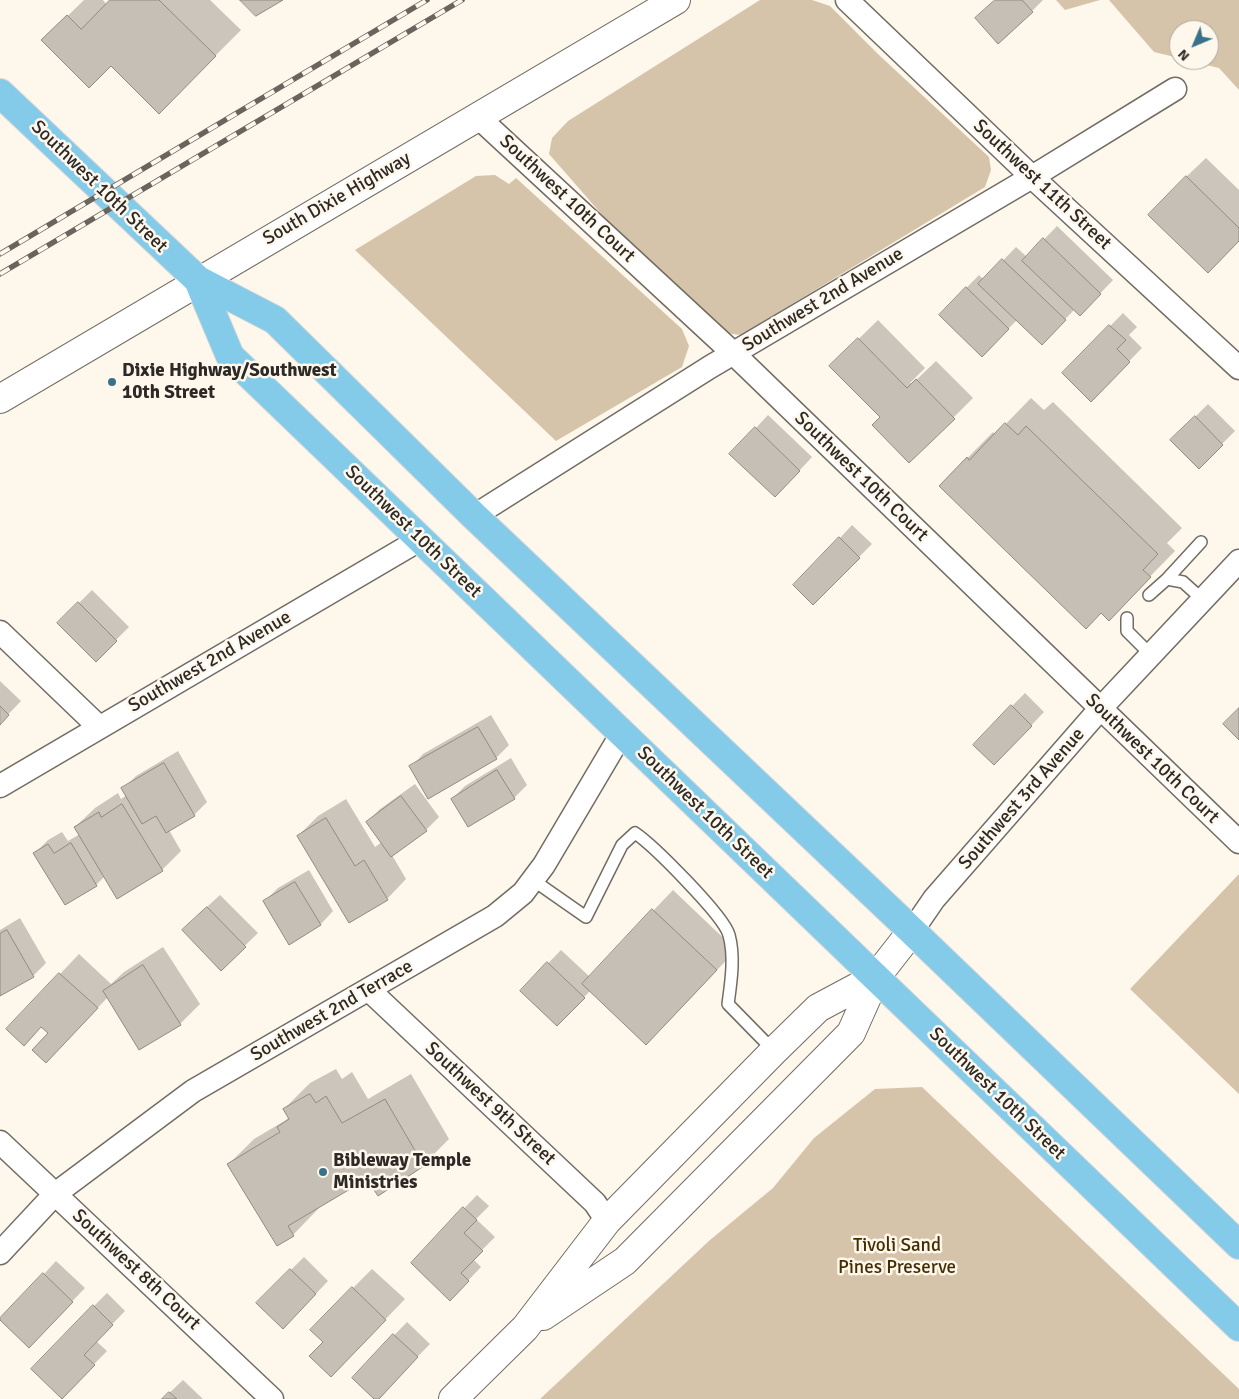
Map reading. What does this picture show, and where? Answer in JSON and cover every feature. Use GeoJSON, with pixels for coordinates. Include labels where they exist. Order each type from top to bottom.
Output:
{"type":"FeatureCollection","features":[{"type":"Feature","properties":{"kind":"main road","name":"Southwest 10th Street"},"geometry":{"type":"LineString","coordinates":[[0,93],[198,280],[275,320],[474,516],[912,931],[1239,1245]]}},
{"type":"Feature","properties":{"kind":"main road","name":"Southwest 10th Street"},"geometry":{"type":"LineString","coordinates":[[198,280],[230,356],[1239,1327]]}},
{"type":"Feature","properties":{"kind":"street","name":"South Dixie Highway"},"geometry":{"type":"LineString","coordinates":[[0,399],[198,280],[676,0]]}},
{"type":"Feature","properties":{"kind":"street","name":"Southwest 11th Street"},"geometry":{"type":"LineString","coordinates":[[847,0],[1032,177],[1239,368]]}},
{"type":"Feature","properties":{"kind":"street","name":"Southwest 2nd Avenue"},"geometry":{"type":"LineString","coordinates":[[474,516],[734,353],[1032,177],[1176,89]]}},
{"type":"Feature","properties":{"kind":"street","name":"Southwest 10th Court"},"geometry":{"type":"LineString","coordinates":[[478,117],[734,353],[1239,842]]}},
{"type":"Feature","properties":{"kind":"street","name":"Southwest 2nd Avenue"},"geometry":{"type":"LineString","coordinates":[[2,780],[99,726],[421,539]]}},
{"type":"Feature","properties":{"kind":"street","name":"Southwest 3rd Avenue"},"geometry":{"type":"LineString","coordinates":[[912,931],[934,899],[1100,708],[1239,562]]}},
{"type":"Feature","properties":{"kind":"street"},"geometry":{"type":"LineString","coordinates":[[0,632],[99,726]]}},
{"type":"Feature","properties":{"kind":"street","name":"Southwest 2nd Terrace"},"geometry":{"type":"LineString","coordinates":[[0,1253],[55,1194],[192,1091],[495,916],[523,893],[544,865],[622,733]]}},
{"type":"Feature","properties":{"kind":"street"},"geometry":{"type":"LineString","coordinates":[[525,1328],[625,1261],[851,1033],[876,977],[912,931]]}},
{"type":"Feature","properties":{"kind":"street"},"geometry":{"type":"LineString","coordinates":[[453,1399],[525,1328],[607,1221],[774,1051],[818,1008],[876,977]]}},
{"type":"Feature","properties":{"kind":"street","name":"Southwest 9th Street"},"geometry":{"type":"LineString","coordinates":[[369,990],[595,1203],[607,1221]]}},
{"type":"Feature","properties":{"kind":"street","name":"Southwest 8th Court"},"geometry":{"type":"LineString","coordinates":[[0,1142],[272,1399]]}},
{"type":"Feature","properties":{"kind":"lane"},"geometry":{"type":"LineString","coordinates":[[1149,595],[1167,579],[1201,542]]}},
{"type":"Feature","properties":{"kind":"lane"},"geometry":{"type":"LineString","coordinates":[[1167,579],[1183,582],[1203,600]]}},
{"type":"Feature","properties":{"kind":"lane"},"geometry":{"type":"LineString","coordinates":[[1127,618],[1127,631],[1151,655]]}},
{"type":"Feature","properties":{"kind":"lane"},"geometry":{"type":"LineString","coordinates":[[533,880],[586,917],[622,845],[634,833],[648,841],[707,903],[729,933],[732,971],[728,1004],[774,1051]]}},
{"type":"Feature","properties":{"kind":"green space"},"geometry":{"type":"Polygon","coordinates":[[[760,0],[812,0],[830,6],[879,55],[989,157],[991,170],[985,187],[741,335],[725,333],[611,225],[549,154],[552,138],[568,121],[760,0]]]}},
{"type":"Feature","properties":{"kind":"green space"},"geometry":{"type":"Polygon","coordinates":[[[1056,0],[1100,0],[1065,10],[1056,0]]]}},
{"type":"Feature","properties":{"kind":"green space"},"geometry":{"type":"Polygon","coordinates":[[[1109,0],[1239,0],[1239,90],[1219,68],[1219,20],[1169,20],[1169,56],[1154,52],[1109,0]]]}},
{"type":"Feature","properties":{"kind":"green space"},"geometry":{"type":"Polygon","coordinates":[[[495,175],[509,184],[516,178],[682,329],[689,346],[682,367],[556,441],[355,250],[476,176],[495,175]]]}},
{"type":"Feature","properties":{"kind":"green space"},"geometry":{"type":"Polygon","coordinates":[[[1239,874],[1239,1094],[1130,989],[1239,874]]]}},
{"type":"Feature","properties":{"kind":"green space","name":"Tivoli Sand Pines Preserve"},"geometry":{"type":"Polygon","coordinates":[[[922,1087],[1239,1389],[1239,1399],[540,1399],[710,1240],[773,1188],[814,1138],[875,1089],[922,1087]]]}},
{"type":"Feature","properties":{"kind":"building"},"geometry":{"type":"Polygon","coordinates":[[[110,0],[159,0],[216,56],[159,114],[111,66],[89,88],[41,40],[67,15],[81,29],[110,0]]]}},
{"type":"Feature","properties":{"kind":"building"},"geometry":{"type":"Polygon","coordinates":[[[240,0],[283,0],[256,16],[240,0]]]}},
{"type":"Feature","properties":{"kind":"building"},"geometry":{"type":"Polygon","coordinates":[[[995,0],[1022,0],[1033,12],[998,44],[975,18],[995,0]]]}},
{"type":"Feature","properties":{"kind":"building"},"geometry":{"type":"Polygon","coordinates":[[[1186,176],[1239,228],[1239,241],[1208,273],[1148,215],[1186,176]]]}},
{"type":"Feature","properties":{"kind":"building"},"geometry":{"type":"Polygon","coordinates":[[[1043,238],[1101,294],[1080,316],[1022,261],[1043,238]]]}},
{"type":"Feature","properties":{"kind":"building"},"geometry":{"type":"Polygon","coordinates":[[[1002,259],[1066,320],[1042,345],[978,284],[1002,259]]]}},
{"type":"Feature","properties":{"kind":"building"},"geometry":{"type":"Polygon","coordinates":[[[966,287],[1009,329],[982,357],[939,315],[966,287]]]}},
{"type":"Feature","properties":{"kind":"building"},"geometry":{"type":"Polygon","coordinates":[[[1109,325],[1126,340],[1117,349],[1130,362],[1091,402],[1062,373],[1109,325]]]}},
{"type":"Feature","properties":{"kind":"building"},"geometry":{"type":"Polygon","coordinates":[[[858,338],[907,388],[916,379],[955,419],[909,463],[872,425],[880,417],[829,366],[858,338]]]}},
{"type":"Feature","properties":{"kind":"building"},"geometry":{"type":"Polygon","coordinates":[[[1195,416],[1223,445],[1199,469],[1170,440],[1195,416]]]}},
{"type":"Feature","properties":{"kind":"building"},"geometry":{"type":"Polygon","coordinates":[[[1005,423],[1018,435],[1026,426],[1158,554],[1143,570],[1151,577],[1109,621],[1101,613],[1086,629],[939,486],[967,457],[969,460],[1005,423]]]}},
{"type":"Feature","properties":{"kind":"building"},"geometry":{"type":"Polygon","coordinates":[[[755,427],[800,471],[775,497],[729,454],[755,427]]]}},
{"type":"Feature","properties":{"kind":"building"},"geometry":{"type":"Polygon","coordinates":[[[839,537],[860,558],[813,605],[793,585],[839,537]]]}},
{"type":"Feature","properties":{"kind":"building"},"geometry":{"type":"Polygon","coordinates":[[[78,602],[117,641],[96,662],[57,623],[78,602]]]}},
{"type":"Feature","properties":{"kind":"building"},"geometry":{"type":"Polygon","coordinates":[[[1011,705],[1032,726],[994,765],[973,745],[1011,705]]]}},
{"type":"Feature","properties":{"kind":"building"},"geometry":{"type":"Polygon","coordinates":[[[0,706],[9,715],[0,725],[0,706]]]}},
{"type":"Feature","properties":{"kind":"building"},"geometry":{"type":"Polygon","coordinates":[[[1239,708],[1239,740],[1223,724],[1239,708]]]}},
{"type":"Feature","properties":{"kind":"building"},"geometry":{"type":"Polygon","coordinates":[[[478,727],[497,759],[428,799],[409,766],[478,727]]]}},
{"type":"Feature","properties":{"kind":"building"},"geometry":{"type":"Polygon","coordinates":[[[164,763],[195,816],[166,833],[156,816],[142,824],[121,788],[164,763]]]}},
{"type":"Feature","properties":{"kind":"building"},"geometry":{"type":"Polygon","coordinates":[[[497,770],[515,799],[468,827],[451,799],[497,770]]]}},
{"type":"Feature","properties":{"kind":"building"},"geometry":{"type":"Polygon","coordinates":[[[401,796],[427,831],[391,857],[366,822],[401,796]]]}},
{"type":"Feature","properties":{"kind":"building"},"geometry":{"type":"Polygon","coordinates":[[[122,804],[163,871],[117,899],[74,827],[99,812],[101,817],[122,804]]]}},
{"type":"Feature","properties":{"kind":"building"},"geometry":{"type":"Polygon","coordinates":[[[326,818],[355,866],[364,860],[388,900],[349,923],[297,836],[326,818]]]}},
{"type":"Feature","properties":{"kind":"building"},"geometry":{"type":"Polygon","coordinates":[[[71,843],[97,886],[65,905],[33,853],[48,844],[54,853],[71,843]]]}},
{"type":"Feature","properties":{"kind":"building"},"geometry":{"type":"Polygon","coordinates":[[[295,882],[321,925],[289,945],[263,901],[295,882]]]}},
{"type":"Feature","properties":{"kind":"building"},"geometry":{"type":"Polygon","coordinates":[[[207,907],[246,947],[221,971],[182,930],[207,907]]]}},
{"type":"Feature","properties":{"kind":"building"},"geometry":{"type":"Polygon","coordinates":[[[652,909],[717,970],[646,1045],[582,984],[652,909]]]}},
{"type":"Feature","properties":{"kind":"building"},"geometry":{"type":"Polygon","coordinates":[[[7,930],[34,977],[0,996],[0,934],[7,930]]]}},
{"type":"Feature","properties":{"kind":"building"},"geometry":{"type":"Polygon","coordinates":[[[547,962],[585,998],[557,1026],[520,991],[547,962]]]}},
{"type":"Feature","properties":{"kind":"building"},"geometry":{"type":"Polygon","coordinates":[[[143,965],[181,1025],[139,1050],[103,991],[143,965]]]}},
{"type":"Feature","properties":{"kind":"building"},"geometry":{"type":"Polygon","coordinates":[[[59,973],[98,1008],[46,1063],[32,1050],[48,1033],[41,1027],[24,1046],[6,1029],[59,973]]]}},
{"type":"Feature","properties":{"kind":"building","name":"Bibleway Temple Ministries"},"geometry":{"type":"Polygon","coordinates":[[[310,1094],[316,1103],[326,1096],[342,1123],[385,1099],[424,1166],[378,1196],[367,1179],[288,1226],[294,1236],[277,1246],[227,1164],[280,1132],[277,1127],[289,1119],[283,1109],[310,1094]]]}},
{"type":"Feature","properties":{"kind":"building"},"geometry":{"type":"Polygon","coordinates":[[[463,1207],[477,1220],[464,1233],[483,1251],[461,1273],[469,1281],[450,1301],[411,1263],[463,1207]]]}},
{"type":"Feature","properties":{"kind":"building"},"geometry":{"type":"Polygon","coordinates":[[[290,1269],[316,1294],[283,1329],[256,1303],[290,1269]]]}},
{"type":"Feature","properties":{"kind":"building"},"geometry":{"type":"Polygon","coordinates":[[[43,1273],[73,1302],[29,1348],[0,1318],[43,1273]]]}},
{"type":"Feature","properties":{"kind":"building"},"geometry":{"type":"Polygon","coordinates":[[[352,1287],[386,1320],[331,1377],[309,1356],[323,1342],[310,1330],[352,1287]]]}},
{"type":"Feature","properties":{"kind":"building"},"geometry":{"type":"Polygon","coordinates":[[[93,1305],[113,1325],[84,1355],[95,1365],[62,1399],[31,1369],[93,1305]]]}},
{"type":"Feature","properties":{"kind":"building"},"geometry":{"type":"Polygon","coordinates":[[[393,1334],[418,1357],[379,1399],[374,1399],[352,1378],[393,1334]]]}},
{"type":"Feature","properties":{"kind":"building"},"geometry":{"type":"Polygon","coordinates":[[[169,1392],[177,1399],[162,1399],[169,1392]]]}},
{"type":"Feature","properties":{"kind":"railway"},"geometry":{"type":"LineString","coordinates":[[0,254],[427,0]]}},
{"type":"Feature","properties":{"kind":"railway"},"geometry":{"type":"LineString","coordinates":[[0,274],[462,0]]}},
{"type":"Feature","properties":{"kind":"place","name":"Dixie Highway/Southwest 10th Street"},"geometry":{"type":"Point","coordinates":[112,382]}},
{"type":"Feature","properties":{"kind":"place","name":"Bibleway Temple Ministries"},"geometry":{"type":"Point","coordinates":[323,1172]}}]}
